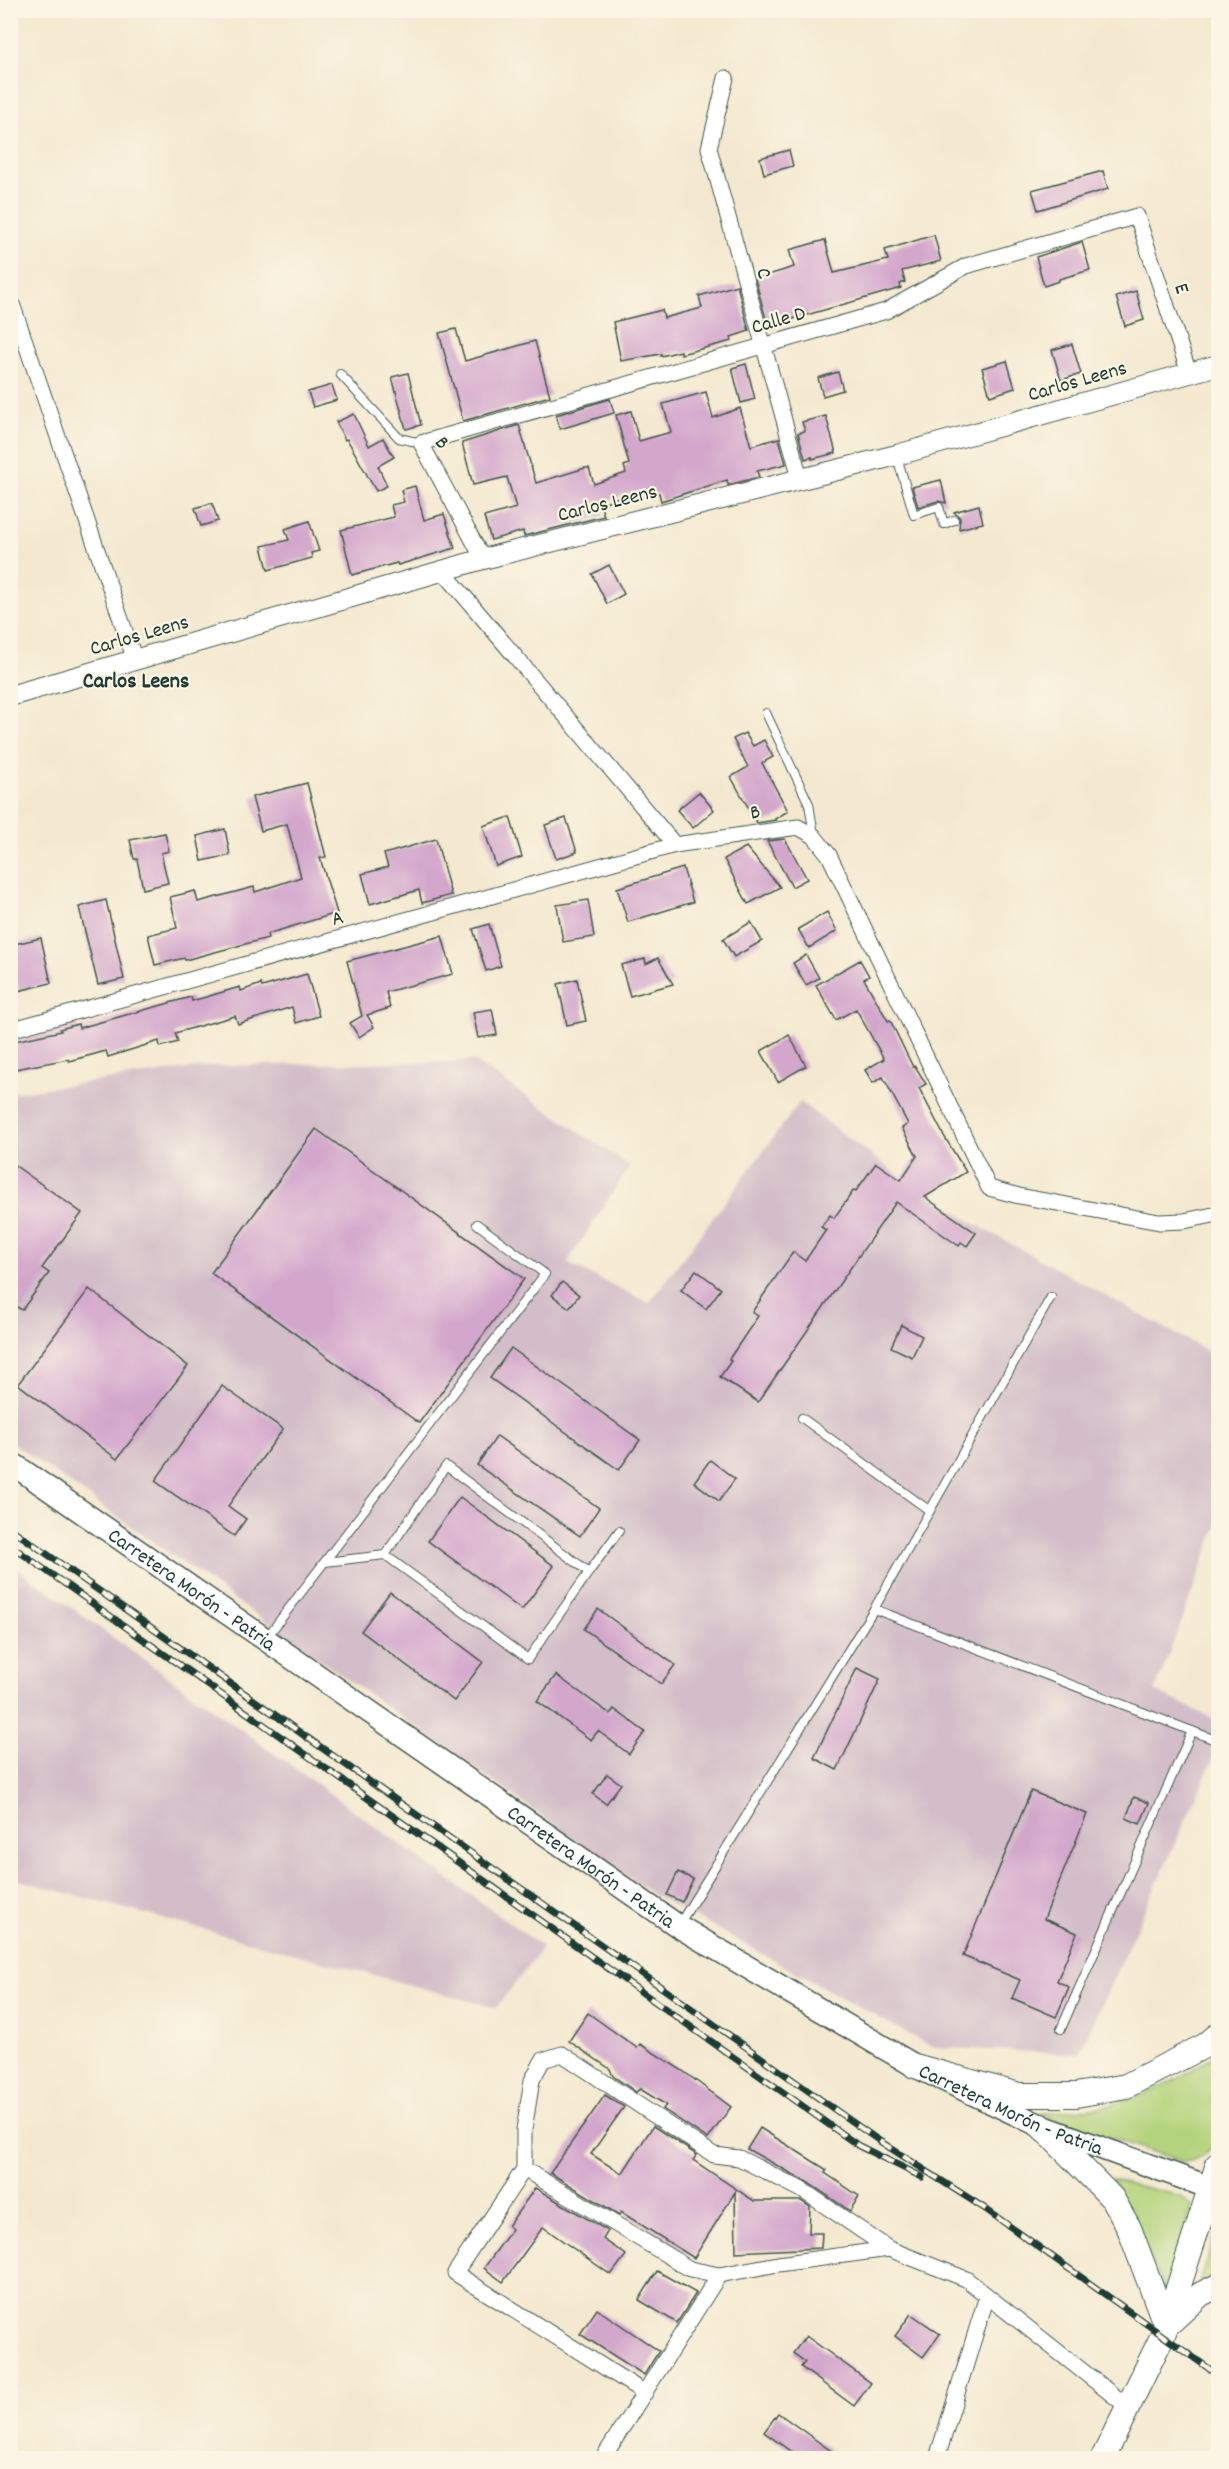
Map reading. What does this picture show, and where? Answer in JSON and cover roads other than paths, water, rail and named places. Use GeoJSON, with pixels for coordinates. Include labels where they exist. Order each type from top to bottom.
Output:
{"type":"FeatureCollection","features":[{"type":"Feature","properties":{"kind":"main road","name":"Carretera Morón - Patria"},"geometry":{"type":"LineString","coordinates":[[10,1462],[678,1926],[915,2066],[1041,2126],[1215,2189]]}},
{"type":"Feature","properties":{"kind":"main road"},"geometry":{"type":"LineString","coordinates":[[915,2066],[1019,2095],[1076,2095],[1126,2086],[1206,2045],[1218,2035]]}},
{"type":"Feature","properties":{"kind":"main road"},"geometry":{"type":"LineString","coordinates":[[1041,2126],[1112,2198],[1129,2228],[1166,2326]]}},
{"type":"Feature","properties":{"kind":"main road"},"geometry":{"type":"LineString","coordinates":[[1102,2458],[1166,2326],[1215,2189],[1218,2164]]}},
{"type":"Feature","properties":{"kind":"main road"},"geometry":{"type":"LineString","coordinates":[[1166,2326],[1201,2294],[1218,2286]]}},
{"type":"Feature","properties":{"kind":"street","name":"C"},"geometry":{"type":"LineString","coordinates":[[726,78],[709,148],[800,478]]}},
{"type":"Feature","properties":{"kind":"street","name":"Calle D"},"geometry":{"type":"LineString","coordinates":[[421,442],[886,311],[966,266],[1137,216]]}},
{"type":"Feature","properties":{"kind":"street","name":"E"},"geometry":{"type":"LineString","coordinates":[[1137,216],[1189,373]]}},
{"type":"Feature","properties":{"kind":"street"},"geometry":{"type":"LineString","coordinates":[[10,298],[135,660]]}},
{"type":"Feature","properties":{"kind":"street","name":"Carlos Leens"},"geometry":{"type":"LineString","coordinates":[[10,696],[442,570],[897,455],[1218,365]]}},
{"type":"Feature","properties":{"kind":"street","name":"B"},"geometry":{"type":"LineString","coordinates":[[421,442],[483,559]]}},
{"type":"Feature","properties":{"kind":"street"},"geometry":{"type":"LineString","coordinates":[[442,570],[675,845]]}},
{"type":"Feature","properties":{"kind":"street","name":"B"},"geometry":{"type":"LineString","coordinates":[[675,845],[798,827],[814,836]]}},
{"type":"Feature","properties":{"kind":"street"},"geometry":{"type":"LineString","coordinates":[[814,836],[829,855],[989,1188],[1003,1193],[1159,1222],[1184,1221],[1218,1214]]}},
{"type":"Feature","properties":{"kind":"street","name":"A"},"geometry":{"type":"LineString","coordinates":[[10,1030],[675,845]]}},
{"type":"Feature","properties":{"kind":"street"},"geometry":{"type":"LineString","coordinates":[[645,2393],[454,2273],[524,2169],[524,2130],[532,2080],[543,2060],[562,2054],[714,2155],[740,2158],[802,2190],[889,2249],[966,2279],[1128,2407]]}},
{"type":"Feature","properties":{"kind":"street"},"geometry":{"type":"LineString","coordinates":[[524,2169],[690,2269],[718,2276],[778,2264],[889,2249]]}},
{"type":"Feature","properties":{"kind":"street"},"geometry":{"type":"LineString","coordinates":[[603,2458],[718,2276]]}},
{"type":"Feature","properties":{"kind":"street"},"geometry":{"type":"LineString","coordinates":[[937,2458],[987,2296]]}},
{"type":"Feature","properties":{"kind":"lane","name":"B"},"geometry":{"type":"LineString","coordinates":[[340,374],[399,438],[421,442]]}},
{"type":"Feature","properties":{"kind":"lane"},"geometry":{"type":"LineString","coordinates":[[897,455],[914,515],[939,507],[944,524],[954,520]]}},
{"type":"Feature","properties":{"kind":"lane"},"geometry":{"type":"LineString","coordinates":[[766,713],[809,804],[814,836]]}},
{"type":"Feature","properties":{"kind":"lane"},"geometry":{"type":"LineString","coordinates":[[264,1640],[545,1274],[477,1224]]}},
{"type":"Feature","properties":{"kind":"lane"},"geometry":{"type":"LineString","coordinates":[[678,1926],[874,1609],[1051,1298]]}},
{"type":"Feature","properties":{"kind":"lane"},"geometry":{"type":"LineString","coordinates":[[802,1418],[930,1511]]}},
{"type":"Feature","properties":{"kind":"lane"},"geometry":{"type":"LineString","coordinates":[[385,1555],[446,1466],[589,1572]]}},
{"type":"Feature","properties":{"kind":"lane"},"geometry":{"type":"LineString","coordinates":[[325,1562],[385,1555],[528,1659],[619,1531]]}},
{"type":"Feature","properties":{"kind":"lane"},"geometry":{"type":"LineString","coordinates":[[874,1609],[1218,1741]]}},
{"type":"Feature","properties":{"kind":"lane"},"geometry":{"type":"LineString","coordinates":[[1061,2029],[1192,1731]]}},
{"type":"Feature","properties":{"kind":"railway"},"geometry":{"type":"LineString","coordinates":[[10,1528],[878,2140],[984,2208],[1218,2375]]}},
{"type":"Feature","properties":{"kind":"railway"},"geometry":{"type":"LineString","coordinates":[[10,1545],[859,2146],[922,2177]]}},
{"type":"Feature","properties":{"kind":"district","name":"Carlos Leens"},"geometry":{"type":"Point","coordinates":[136,679]}}]}
